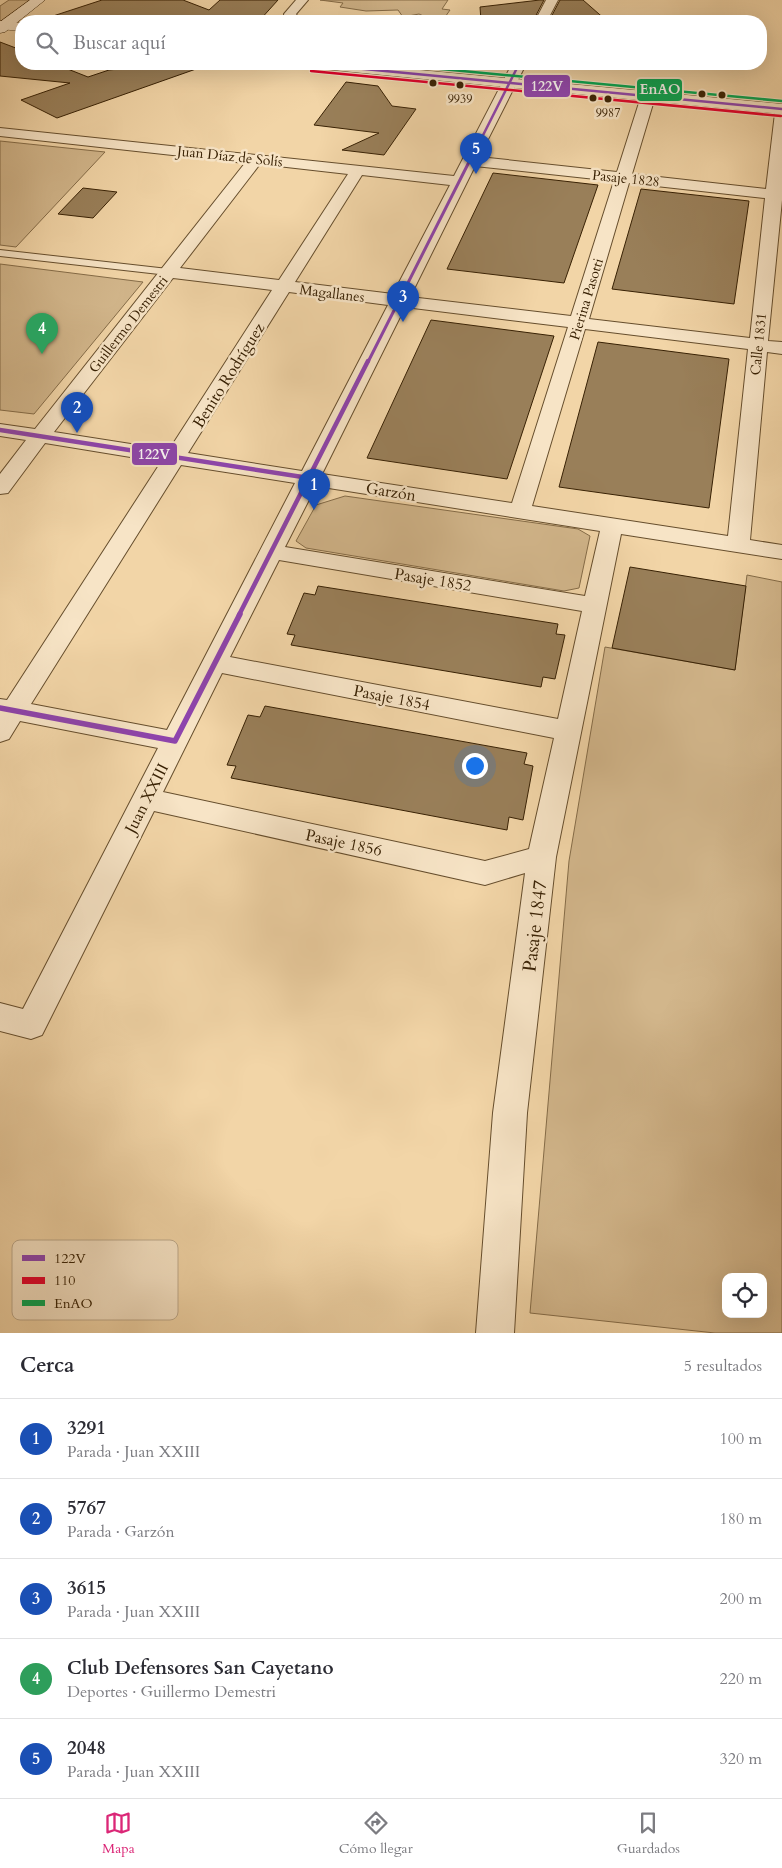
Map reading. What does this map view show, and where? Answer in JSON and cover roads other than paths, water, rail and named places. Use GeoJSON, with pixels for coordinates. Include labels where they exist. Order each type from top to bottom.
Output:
{"type":"FeatureCollection","features":[{"type":"Feature","properties":{"kind":"street"},"geometry":{"type":"LineString","coordinates":[[18,15],[38,0]]}},
{"type":"Feature","properties":{"kind":"street"},"geometry":{"type":"LineString","coordinates":[[290,15],[302,0]]}},
{"type":"Feature","properties":{"kind":"street"},"geometry":{"type":"LineString","coordinates":[[544,15],[552,0]]}},
{"type":"Feature","properties":{"kind":"street"},"geometry":{"type":"LineString","coordinates":[[1,28],[15,17]]}},
{"type":"Feature","properties":{"kind":"street"},"geometry":{"type":"LineString","coordinates":[[1,28],[15,27]]}},
{"type":"Feature","properties":{"kind":"street"},"geometry":{"type":"LineString","coordinates":[[1,28],[15,34]]}},
{"type":"Feature","properties":{"kind":"street"},"geometry":{"type":"LineString","coordinates":[[433,70],[514,74]]}},
{"type":"Feature","properties":{"kind":"street"},"geometry":{"type":"LineString","coordinates":[[470,70],[514,74],[782,109]]}},
{"type":"Feature","properties":{"kind":"street","name":"Juan XXIII"},"geometry":{"type":"LineString","coordinates":[[0,1017],[31,1025],[514,74]]}},
{"type":"Feature","properties":{"kind":"street"},"geometry":{"type":"LineString","coordinates":[[649,92],[782,99]]}},
{"type":"Feature","properties":{"kind":"street","name":"Pierina Pasotti"},"geometry":{"type":"LineString","coordinates":[[520,511],[649,92]]}},
{"type":"Feature","properties":{"kind":"street","name":"Calle 1831"},"geometry":{"type":"LineString","coordinates":[[738,545],[758,345],[778,195],[782,113]]}},
{"type":"Feature","properties":{"kind":"street","name":"Juan Díaz de Solís"},"geometry":{"type":"LineString","coordinates":[[0,132],[460,181]]}},
{"type":"Feature","properties":{"kind":"street","name":"Guillermo Demestri"},"geometry":{"type":"LineString","coordinates":[[0,488],[256,159]]}},
{"type":"Feature","properties":{"kind":"street","name":"Pasaje 1828"},"geometry":{"type":"LineString","coordinates":[[470,161],[778,195]]}},
{"type":"Feature","properties":{"kind":"street","name":"Benito Rodríguez"},"geometry":{"type":"LineString","coordinates":[[0,732],[7,709],[176,457],[358,170]]}},
{"type":"Feature","properties":{"kind":"street","name":"Magallanes"},"geometry":{"type":"LineString","coordinates":[[168,272],[782,348]]}},
{"type":"Feature","properties":{"kind":"street","name":"Garzón"},"geometry":{"type":"LineString","coordinates":[[0,430],[782,552]]}},
{"type":"Feature","properties":{"kind":"street","name":"Pasaje 1847"},"geometry":{"type":"LineString","coordinates":[[495,1333],[510,1113],[542,857],[612,525]]}},
{"type":"Feature","properties":{"kind":"street","name":"Pasaje 1852"},"geometry":{"type":"LineString","coordinates":[[271,552],[595,605]]}},
{"type":"Feature","properties":{"kind":"street","name":"Pasaje 1854"},"geometry":{"type":"LineString","coordinates":[[215,663],[569,731]]}},
{"type":"Feature","properties":{"kind":"street"},"geometry":{"type":"LineString","coordinates":[[7,709],[175,741]]}},
{"type":"Feature","properties":{"kind":"street","name":"Pasaje 1856"},"geometry":{"type":"LineString","coordinates":[[146,799],[485,873],[542,857]]}},
{"type":"Feature","properties":{"kind":"lane","name":"Magallanes"},"geometry":{"type":"LineString","coordinates":[[0,252],[168,272]]}},
{"type":"Feature","properties":{"kind":"place","name":"9939"},"geometry":{"type":"Point","coordinates":[460,85]}},
{"type":"Feature","properties":{"kind":"place","name":"9987"},"geometry":{"type":"Point","coordinates":[608,99]}},
{"type":"Feature","properties":{"kind":"place","name":"2048"},"geometry":{"type":"Point","coordinates":[476,174]}},
{"type":"Feature","properties":{"kind":"place","name":"3615"},"geometry":{"type":"Point","coordinates":[403,322]}},
{"type":"Feature","properties":{"kind":"place","name":"Club Defensores San Cayetano"},"geometry":{"type":"Point","coordinates":[42,354]}},
{"type":"Feature","properties":{"kind":"place","name":"5767"},"geometry":{"type":"Point","coordinates":[77,433]}},
{"type":"Feature","properties":{"kind":"place","name":"3291"},"geometry":{"type":"Point","coordinates":[314,510]}}]}
